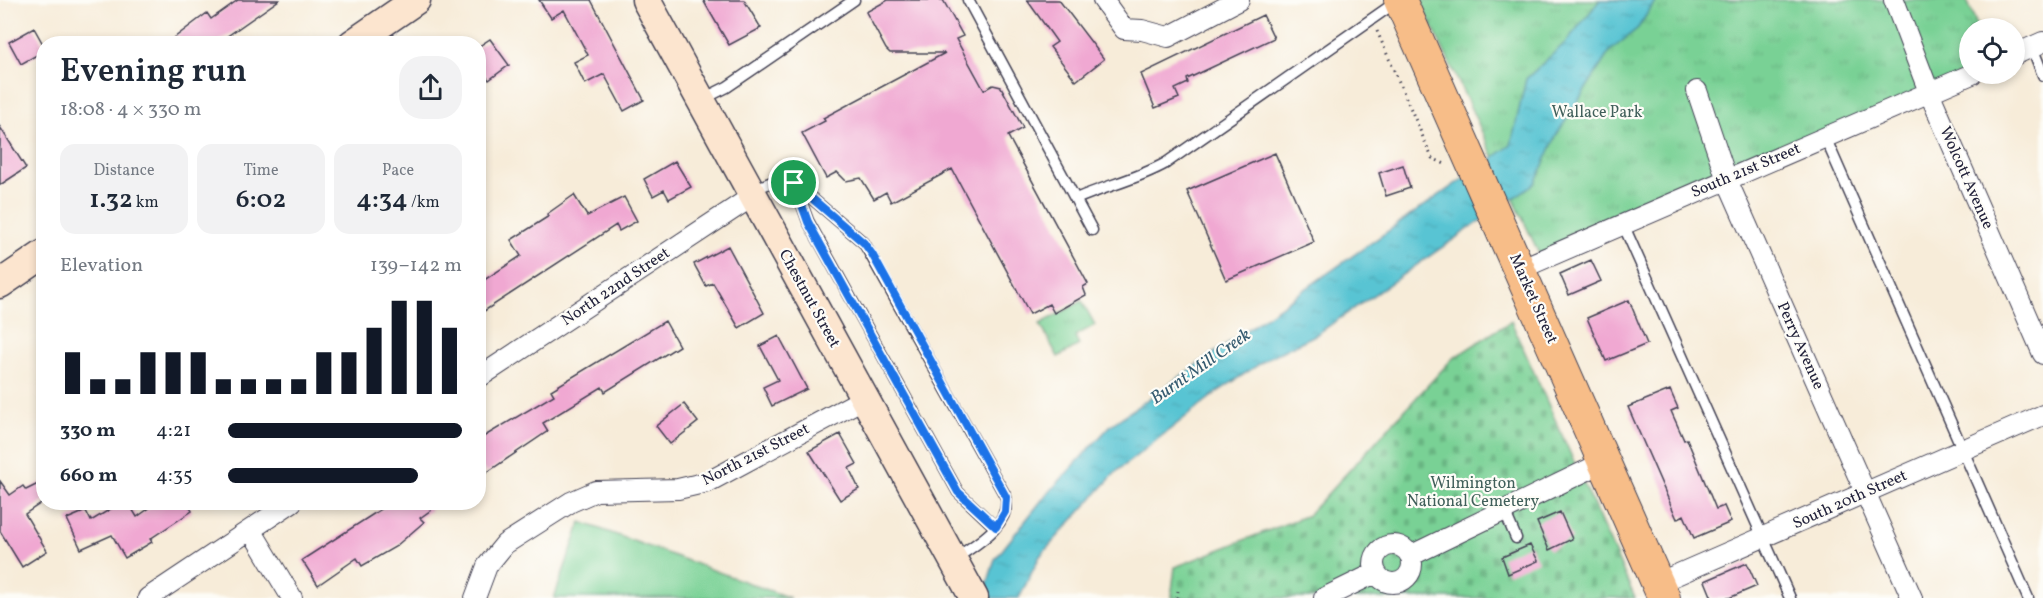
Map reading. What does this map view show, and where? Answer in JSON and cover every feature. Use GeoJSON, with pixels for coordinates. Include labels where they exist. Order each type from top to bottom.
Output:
{"type":"FeatureCollection","features":[{"type":"Feature","properties":{"kind":"main road","name":"Market Street"},"geometry":{"type":"LineString","coordinates":[[1392,5],[1520,269],[1661,591]]}},
{"type":"Feature","properties":{"kind":"street"},"geometry":{"type":"LineString","coordinates":[[364,36],[416,0]]}},
{"type":"Feature","properties":{"kind":"street","name":"Chestnut Street"},"geometry":{"type":"LineString","coordinates":[[646,0],[972,594]]}},
{"type":"Feature","properties":{"kind":"street"},"geometry":{"type":"LineString","coordinates":[[1103,0],[1124,29],[1142,30],[1168,37],[1239,0]]}},
{"type":"Feature","properties":{"kind":"street","name":"Wolcott Avenue"},"geometry":{"type":"LineString","coordinates":[[1894,0],[1929,92],[2043,354]]}},
{"type":"Feature","properties":{"kind":"street","name":"South 21st Street"},"geometry":{"type":"LineString","coordinates":[[1520,269],[1959,79]]}},
{"type":"Feature","properties":{"kind":"street","name":"Perry Avenue"},"geometry":{"type":"LineString","coordinates":[[1697,91],[1727,180],[1912,598]]}},
{"type":"Feature","properties":{"kind":"street","name":"North 22nd Street"},"geometry":{"type":"LineString","coordinates":[[486,373],[751,194]]}},
{"type":"Feature","properties":{"kind":"street"},"geometry":{"type":"LineString","coordinates":[[0,284],[36,259]]}},
{"type":"Feature","properties":{"kind":"street","name":"North 21st Street"},"geometry":{"type":"LineString","coordinates":[[475,598],[487,566],[505,544],[571,502],[605,490],[678,489],[708,482],[863,399]]}},
{"type":"Feature","properties":{"kind":"street","name":"South 20th Street"},"geometry":{"type":"LineString","coordinates":[[1661,591],[1764,538],[2043,415]]}},
{"type":"Feature","properties":{"kind":"street"},"geometry":{"type":"LineString","coordinates":[[1410,556],[1604,462]]}},
{"type":"Feature","properties":{"kind":"street"},"geometry":{"type":"LineString","coordinates":[[148,598],[280,510]]}},
{"type":"Feature","properties":{"kind":"street"},"geometry":{"type":"LineString","coordinates":[[251,530],[292,598]]}},
{"type":"Feature","properties":{"kind":"street"},"geometry":{"type":"LineString","coordinates":[[1387,546],[1401,546],[1410,556],[1410,574],[1401,582],[1389,584],[1375,573],[1373,566],[1376,553],[1387,546]]}},
{"type":"Feature","properties":{"kind":"street"},"geometry":{"type":"LineString","coordinates":[[1324,598],[1375,573]]}},
{"type":"Feature","properties":{"kind":"lane"},"geometry":{"type":"LineString","coordinates":[[700,100],[727,87],[854,0]]}},
{"type":"Feature","properties":{"kind":"lane"},"geometry":{"type":"LineString","coordinates":[[968,0],[1092,230]]}},
{"type":"Feature","properties":{"kind":"lane"},"geometry":{"type":"LineString","coordinates":[[1076,199],[1109,184],[1149,173],[1166,163],[1392,5]]}},
{"type":"Feature","properties":{"kind":"lane"},"geometry":{"type":"LineString","coordinates":[[2030,48],[2043,75]]}},
{"type":"Feature","properties":{"kind":"lane"},"geometry":{"type":"LineString","coordinates":[[1825,137],[1965,450],[2028,598]]}},
{"type":"Feature","properties":{"kind":"lane"},"geometry":{"type":"LineString","coordinates":[[751,194],[777,180],[794,183],[864,243],[872,254],[1006,497],[1005,512],[996,527],[986,537],[953,560]]}},
{"type":"Feature","properties":{"kind":"lane"},"geometry":{"type":"LineString","coordinates":[[794,183],[808,222],[958,492],[996,527]]}},
{"type":"Feature","properties":{"kind":"lane"},"geometry":{"type":"LineString","coordinates":[[1623,224],[1790,598]]}},
{"type":"Feature","properties":{"kind":"lane"},"geometry":{"type":"LineString","coordinates":[[1504,510],[1516,538]]}},
{"type":"Feature","properties":{"kind":"path"},"geometry":{"type":"LineString","coordinates":[[1392,5],[1375,26],[1432,158],[1453,169]]}},
{"type":"Feature","properties":{"kind":"path"},"geometry":{"type":"LineString","coordinates":[[1177,598],[1178,591]]}},
{"type":"Feature","properties":{"kind":"green space","name":"Wallace Park"},"geometry":{"type":"Polygon","coordinates":[[[1420,0],[1967,0],[1974,18],[1959,18],[1959,79],[1542,260],[1420,0]]]}},
{"type":"Feature","properties":{"kind":"green space"},"geometry":{"type":"Polygon","coordinates":[[[1082,301],[1095,325],[1075,336],[1079,345],[1058,357],[1040,324],[1082,301]]]}},
{"type":"Feature","properties":{"kind":"green space","name":"Wilmington National Cemetery"},"geometry":{"type":"Polygon","coordinates":[[[1511,321],[1635,598],[1171,598],[1175,567],[1308,515],[1452,359],[1511,321]]]}},
{"type":"Feature","properties":{"kind":"green space"},"geometry":{"type":"Polygon","coordinates":[[[581,522],[790,598],[554,598],[581,522]]]}},
{"type":"Feature","properties":{"kind":"water","name":"Burnt Mill Creek"},"geometry":{"type":"Polygon","coordinates":[[[1600,0],[1656,0],[1638,28],[1610,51],[1557,134],[1535,183],[1317,334],[1270,357],[1216,393],[1116,472],[1040,556],[1019,598],[983,598],[995,559],[1042,500],[1111,425],[1511,145],[1526,79],[1566,42],[1600,0]]]}},
{"type":"Feature","properties":{"kind":"building"},"geometry":{"type":"Polygon","coordinates":[[[238,0],[279,0],[227,36],[177,36],[207,13],[211,19],[238,0]]]}},
{"type":"Feature","properties":{"kind":"building"},"geometry":{"type":"Polygon","coordinates":[[[539,0],[591,0],[644,100],[624,111],[604,74],[585,84],[574,62],[588,55],[564,10],[551,18],[539,0]]]}},
{"type":"Feature","properties":{"kind":"building"},"geometry":{"type":"Polygon","coordinates":[[[703,0],[744,0],[761,28],[729,45],[703,0]]]}},
{"type":"Feature","properties":{"kind":"building"},"geometry":{"type":"Polygon","coordinates":[[[888,0],[943,0],[963,36],[956,39],[984,90],[993,85],[1001,87],[1023,128],[1008,136],[1088,284],[1083,287],[1086,295],[1054,313],[1049,304],[1030,314],[952,169],[891,202],[886,192],[874,199],[861,178],[846,181],[837,172],[826,178],[802,133],[825,121],[823,118],[945,53],[890,53],[866,12],[888,0]]]}},
{"type":"Feature","properties":{"kind":"building"},"geometry":{"type":"Polygon","coordinates":[[[1027,0],[1059,0],[1104,59],[1076,81],[1050,47],[1057,42],[1027,0]]]}},
{"type":"Feature","properties":{"kind":"building"},"geometry":{"type":"Polygon","coordinates":[[[1263,15],[1274,38],[1187,79],[1188,83],[1175,89],[1179,98],[1155,108],[1141,74],[1263,15]]]}},
{"type":"Feature","properties":{"kind":"building"},"geometry":{"type":"Polygon","coordinates":[[[34,28],[38,36],[36,36],[36,56],[21,64],[9,42],[34,28]]]}},
{"type":"Feature","properties":{"kind":"building"},"geometry":{"type":"Polygon","coordinates":[[[490,39],[509,65],[489,80],[486,76],[486,42],[490,39]]]}},
{"type":"Feature","properties":{"kind":"building"},"geometry":{"type":"Polygon","coordinates":[[[0,127],[26,168],[0,185],[0,127]]]}},
{"type":"Feature","properties":{"kind":"building"},"geometry":{"type":"Polygon","coordinates":[[[1275,153],[1314,242],[1226,280],[1187,191],[1275,153]]]}},
{"type":"Feature","properties":{"kind":"building"},"geometry":{"type":"Polygon","coordinates":[[[675,161],[691,187],[669,199],[664,190],[653,196],[644,179],[675,161]]]}},
{"type":"Feature","properties":{"kind":"building"},"geometry":{"type":"Polygon","coordinates":[[[1403,165],[1410,188],[1386,196],[1379,173],[1403,165]]]}},
{"type":"Feature","properties":{"kind":"building"},"geometry":{"type":"Polygon","coordinates":[[[574,195],[587,216],[624,197],[637,221],[619,231],[616,225],[486,310],[486,279],[521,256],[511,240],[549,216],[547,214],[574,195]]]}},
{"type":"Feature","properties":{"kind":"building"},"geometry":{"type":"Polygon","coordinates":[[[728,246],[764,313],[739,328],[713,283],[706,286],[694,264],[728,246]]]}},
{"type":"Feature","properties":{"kind":"building"},"geometry":{"type":"Polygon","coordinates":[[[1591,260],[1601,281],[1569,295],[1560,274],[1591,260]]]}},
{"type":"Feature","properties":{"kind":"building"},"geometry":{"type":"Polygon","coordinates":[[[1629,300],[1647,344],[1606,361],[1587,318],[1629,300]]]}},
{"type":"Feature","properties":{"kind":"building"},"geometry":{"type":"Polygon","coordinates":[[[665,321],[679,346],[605,392],[602,387],[543,423],[548,431],[486,473],[486,435],[554,395],[551,390],[665,321]]]}},
{"type":"Feature","properties":{"kind":"building"},"geometry":{"type":"Polygon","coordinates":[[[779,336],[807,389],[772,406],[763,387],[778,380],[760,346],[779,336]]]}},
{"type":"Feature","properties":{"kind":"building"},"geometry":{"type":"Polygon","coordinates":[[[1670,390],[1678,408],[1671,411],[1684,440],[1687,439],[1716,509],[1724,506],[1731,522],[1694,538],[1684,515],[1677,519],[1628,407],[1670,390]]]}},
{"type":"Feature","properties":{"kind":"building"},"geometry":{"type":"Polygon","coordinates":[[[684,404],[698,422],[670,444],[656,426],[684,404]]]}},
{"type":"Feature","properties":{"kind":"building"},"geometry":{"type":"Polygon","coordinates":[[[840,434],[857,464],[849,468],[859,489],[840,500],[809,451],[840,434]]]}},
{"type":"Feature","properties":{"kind":"building"},"geometry":{"type":"Polygon","coordinates":[[[0,481],[10,495],[23,486],[26,490],[36,485],[36,506],[25,514],[47,551],[22,567],[0,531],[0,481]]]}},
{"type":"Feature","properties":{"kind":"building"},"geometry":{"type":"Polygon","coordinates":[[[109,510],[133,510],[137,517],[147,510],[192,511],[150,539],[152,542],[125,558],[112,535],[81,549],[67,519],[86,511],[91,521],[109,510]]]}},
{"type":"Feature","properties":{"kind":"building"},"geometry":{"type":"Polygon","coordinates":[[[380,510],[431,510],[420,518],[424,522],[395,547],[362,566],[357,558],[318,585],[302,560],[380,510]]]}},
{"type":"Feature","properties":{"kind":"building"},"geometry":{"type":"Polygon","coordinates":[[[1560,512],[1572,539],[1549,550],[1537,522],[1560,512]]]}},
{"type":"Feature","properties":{"kind":"building"},"geometry":{"type":"Polygon","coordinates":[[[1530,545],[1538,561],[1508,574],[1502,557],[1530,545]]]}},
{"type":"Feature","properties":{"kind":"building"},"geometry":{"type":"Polygon","coordinates":[[[1747,563],[1757,586],[1729,598],[1712,598],[1705,581],[1747,563]]]}},
{"type":"Feature","properties":{"kind":"route"},"geometry":{"type":"LineString","coordinates":[[794,183],[864,243],[872,254],[1006,497],[1008,505],[996,527],[958,492],[808,222],[794,183]]}}]}
